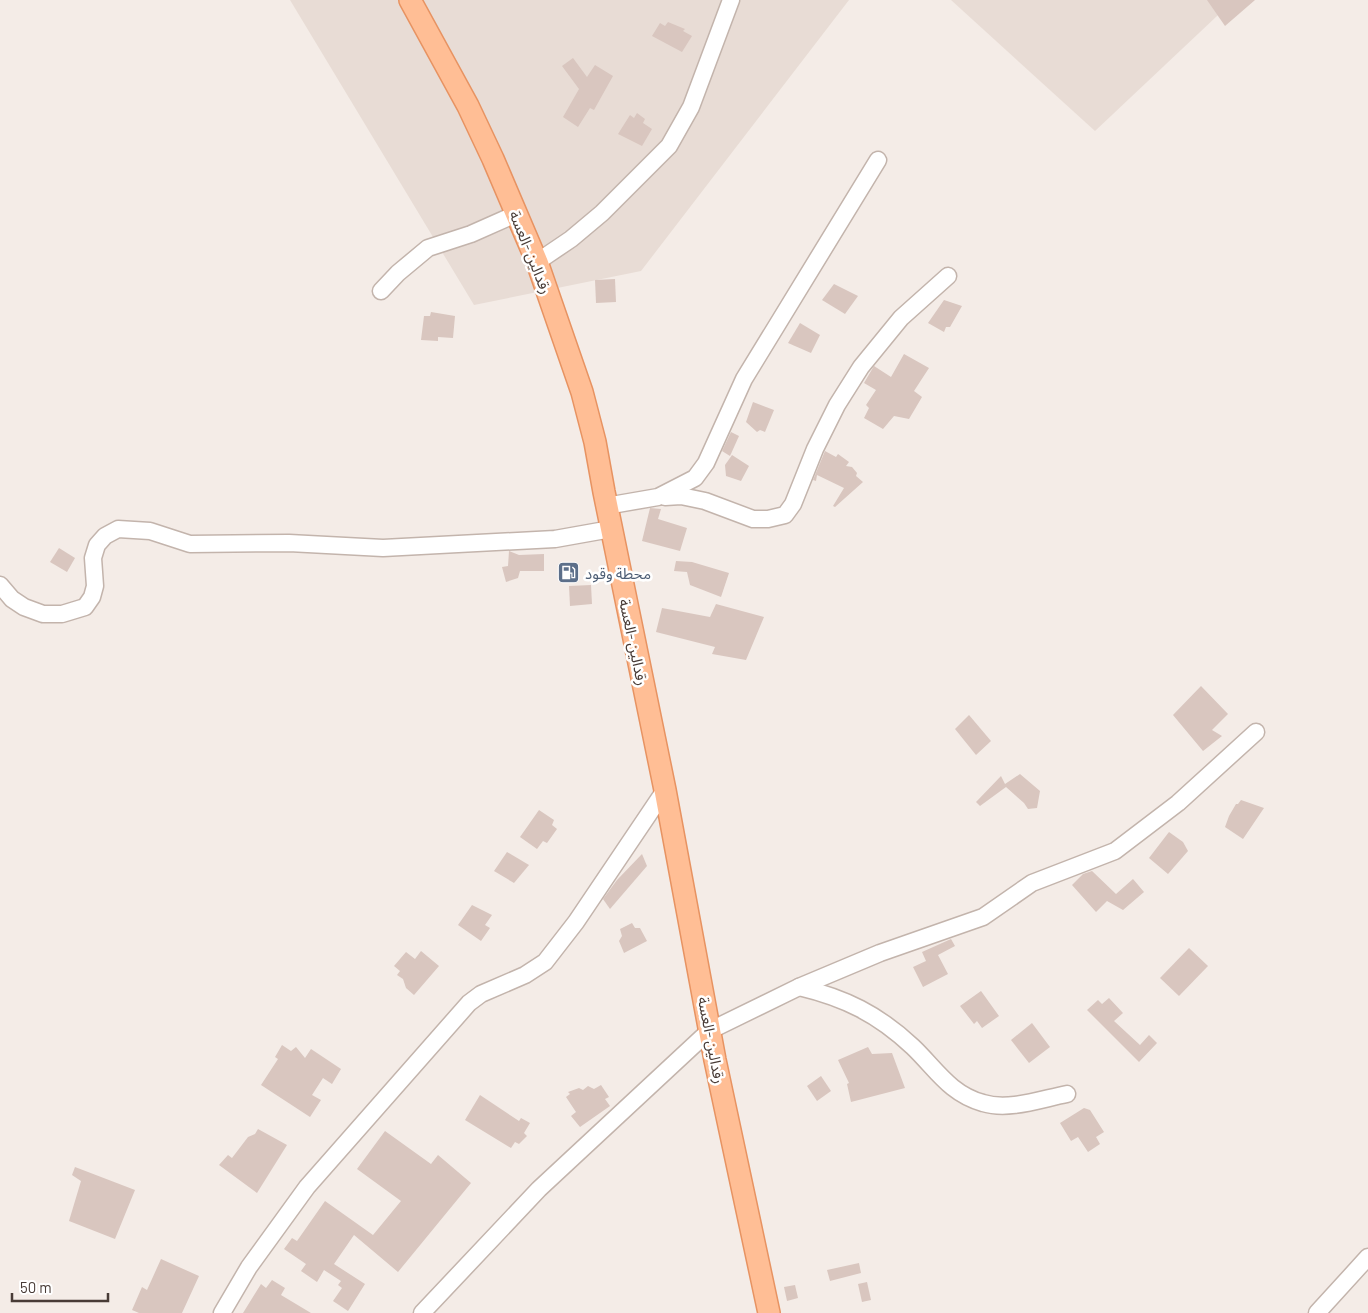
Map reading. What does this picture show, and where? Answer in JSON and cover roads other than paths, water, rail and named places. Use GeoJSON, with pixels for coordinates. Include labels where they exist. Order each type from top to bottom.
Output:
{"type":"FeatureCollection","features":[{"type":"Feature","properties":{"kind":"main road","name":"رقدالين -العسة"},"geometry":{"type":"LineString","coordinates":[[410,0],[468,106],[537,262],[582,392],[596,442],[606,506],[665,790],[709,1031],[769,1313]]}},
{"type":"Feature","properties":{"kind":"street"},"geometry":{"type":"LineString","coordinates":[[537,262],[602,214],[669,146],[691,108],[731,0]]}},
{"type":"Feature","properties":{"kind":"street"},"geometry":{"type":"LineString","coordinates":[[658,497],[695,478],[706,463],[744,379],[878,160]]}},
{"type":"Feature","properties":{"kind":"street"},"geometry":{"type":"LineString","coordinates":[[381,291],[398,273],[428,248],[471,234],[516,214]]}},
{"type":"Feature","properties":{"kind":"street"},"geometry":{"type":"LineString","coordinates":[[606,506],[658,497],[682,496],[728,508],[753,519],[768,519],[785,515],[794,504],[815,449],[861,366],[901,318],[948,276]]}},
{"type":"Feature","properties":{"kind":"street"},"geometry":{"type":"LineString","coordinates":[[0,585],[12,599],[24,607],[43,614],[62,614],[85,607],[92,598],[95,586],[93,558],[97,545],[105,536],[118,529],[150,531],[190,544],[289,543],[383,548],[555,539],[611,529]]}},
{"type":"Feature","properties":{"kind":"street"},"geometry":{"type":"LineString","coordinates":[[422,1313],[460,1270],[539,1189],[709,1031],[799,987],[880,953],[983,917],[1032,883],[1115,851],[1178,803],[1256,732]]}},
{"type":"Feature","properties":{"kind":"street"},"geometry":{"type":"LineString","coordinates":[[222,1313],[255,1259],[307,1187],[468,1003],[481,994],[525,975],[545,962],[576,922],[665,790]]}},
{"type":"Feature","properties":{"kind":"street"},"geometry":{"type":"LineString","coordinates":[[799,987],[830,995],[865,1009],[913,1047],[937,1075],[954,1089],[984,1104],[1008,1106],[1067,1094]]}},
{"type":"Feature","properties":{"kind":"street"},"geometry":{"type":"LineString","coordinates":[[1317,1313],[1368,1256]]}},
{"type":"Feature","properties":{"kind":"place","name":"محطة وقود"},"geometry":{"type":"Point","coordinates":[569,573]}}]}
